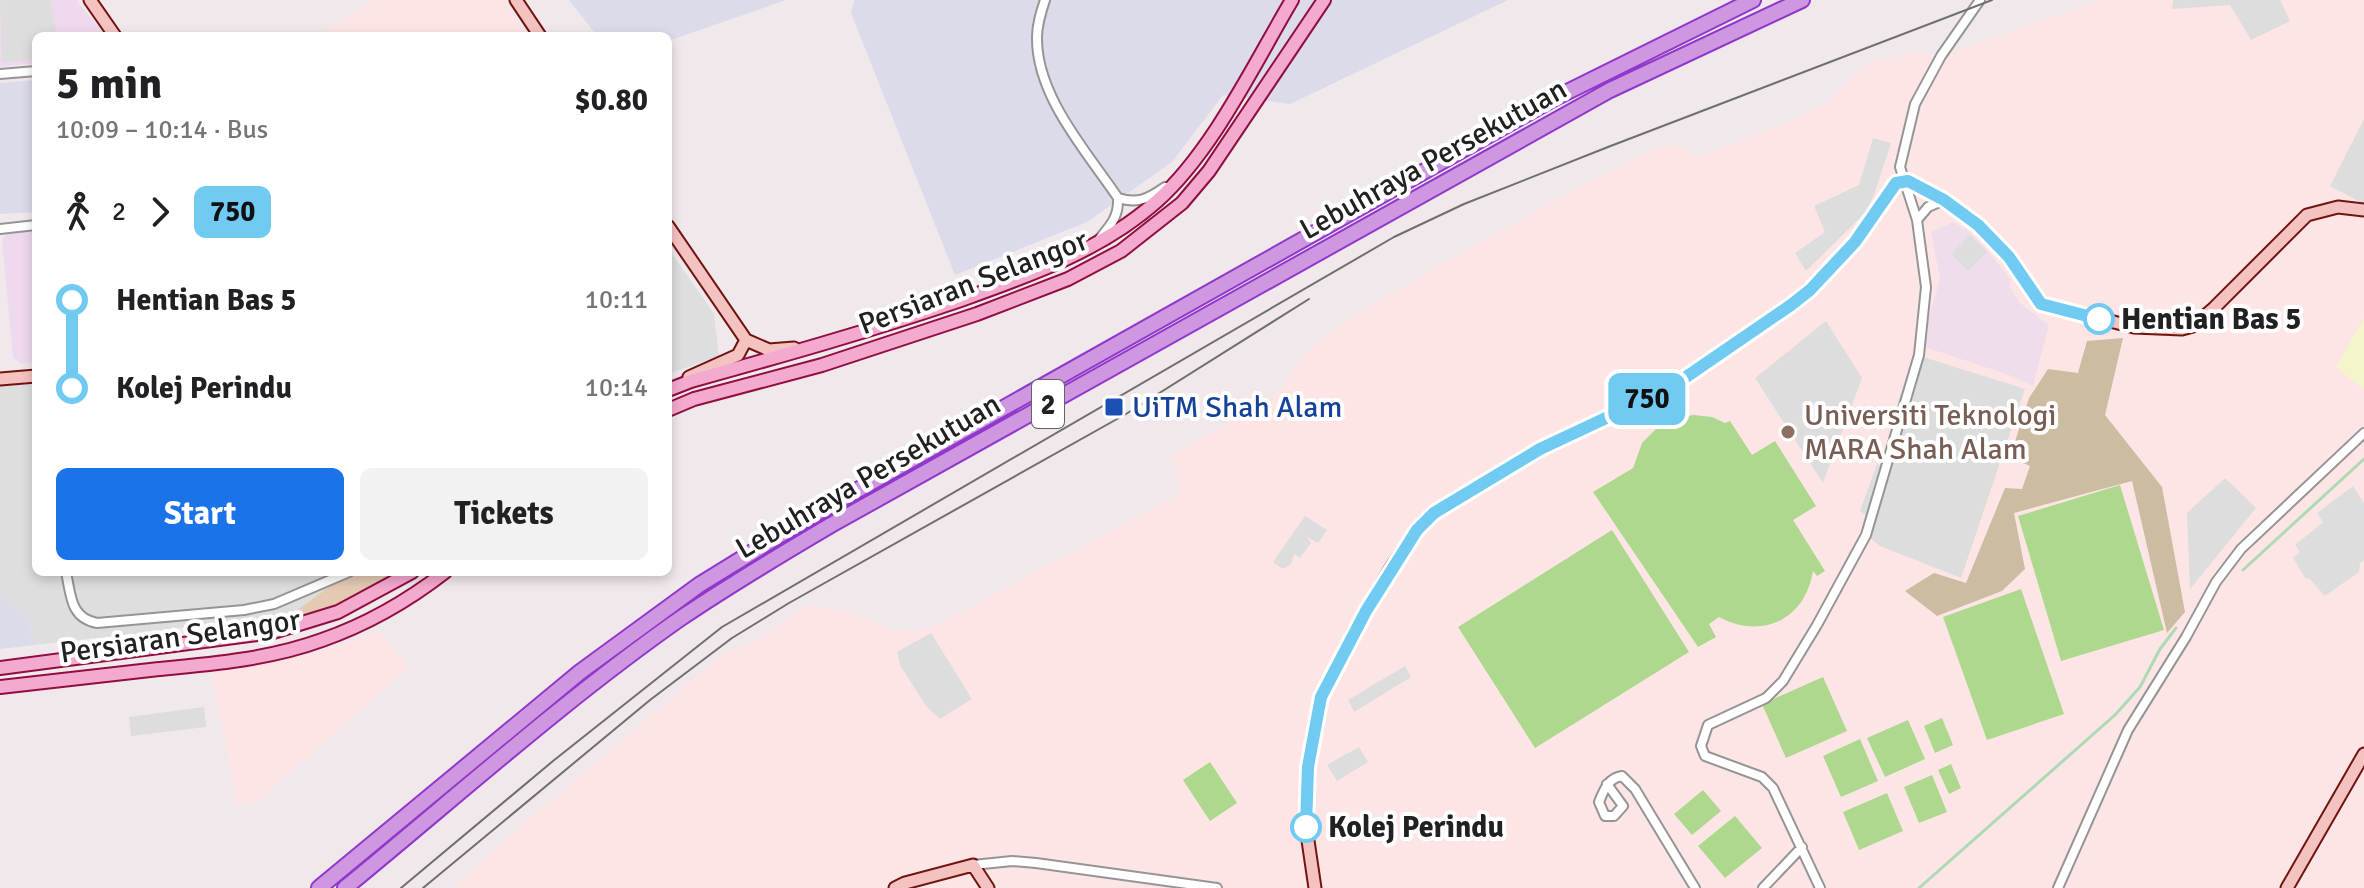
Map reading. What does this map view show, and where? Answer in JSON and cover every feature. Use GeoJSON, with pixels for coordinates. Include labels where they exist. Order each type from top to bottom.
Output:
{"type":"FeatureCollection","features":[{"type":"Feature","properties":{"kind":"highway","name":"Lebuhraya Persekutuan"},"geometry":{"type":"LineString","coordinates":[[319,888],[580,672],[699,585],[793,527],[1553,99],[1753,0]]}},
{"type":"Feature","properties":{"kind":"highway","name":"Lebuhraya Persekutuan"},"geometry":{"type":"LineString","coordinates":[[345,888],[592,686],[739,580],[858,510],[1610,90],[1802,0]]}},
{"type":"Feature","properties":{"kind":"highway"},"geometry":{"type":"LineString","coordinates":[[1766,19],[1810,0]]}},
{"type":"Feature","properties":{"kind":"main road","name":"Persiaran Selangor"},"geometry":{"type":"LineString","coordinates":[[672,389],[825,344],[992,289],[1091,247],[1159,200],[1185,170],[1217,127],[1292,0]]}},
{"type":"Feature","properties":{"kind":"main road","name":"Persiaran Selangor"},"geometry":{"type":"LineString","coordinates":[[672,408],[694,399],[822,365],[977,314],[1068,279],[1121,251],[1182,203],[1209,171],[1324,0]]}},
{"type":"Feature","properties":{"kind":"main road","name":"Persiaran Selangor"},"geometry":{"type":"LineString","coordinates":[[0,668],[273,632],[338,612],[405,576]]}},
{"type":"Feature","properties":{"kind":"main road","name":"Persiaran Selangor"},"geometry":{"type":"LineString","coordinates":[[0,687],[207,664],[282,651],[348,630],[440,576]]}},
{"type":"Feature","properties":{"kind":"street"},"geometry":{"type":"LineString","coordinates":[[90,0],[112,32]]}},
{"type":"Feature","properties":{"kind":"street"},"geometry":{"type":"LineString","coordinates":[[516,0],[537,32]]}},
{"type":"Feature","properties":{"kind":"street"},"geometry":{"type":"LineString","coordinates":[[1045,0],[1037,41],[1046,81],[1071,128],[1118,198],[1119,210],[1114,221],[1091,247]]}},
{"type":"Feature","properties":{"kind":"street"},"geometry":{"type":"LineString","coordinates":[[1820,888],[1773,788],[1762,777],[1705,756],[1701,746],[1708,725],[1766,698],[1783,681],[1866,535],[1919,355],[1926,287],[1917,220],[1900,167],[1915,104],[1941,56],[1980,0]]}},
{"type":"Feature","properties":{"kind":"street"},"geometry":{"type":"LineString","coordinates":[[0,74],[32,71]]}},
{"type":"Feature","properties":{"kind":"street"},"geometry":{"type":"LineString","coordinates":[[1118,198],[1135,202],[1147,199],[1185,170]]}},
{"type":"Feature","properties":{"kind":"street"},"geometry":{"type":"LineString","coordinates":[[1315,888],[1306,827],[1308,767],[1321,697],[1361,620],[1417,530],[1434,513],[1540,449],[1670,388],[1791,305],[1840,260],[1872,219],[1891,188],[1908,181],[1944,200],[1992,238],[2041,304],[2134,327],[2171,330],[2193,326],[2307,215],[2338,207],[2364,210]]}},
{"type":"Feature","properties":{"kind":"street"},"geometry":{"type":"LineString","coordinates":[[1917,220],[1928,207],[1944,200]]}},
{"type":"Feature","properties":{"kind":"street"},"geometry":{"type":"LineString","coordinates":[[0,229],[32,225]]}},
{"type":"Feature","properties":{"kind":"street"},"geometry":{"type":"LineString","coordinates":[[672,232],[746,340],[769,350],[825,344]]}},
{"type":"Feature","properties":{"kind":"street"},"geometry":{"type":"LineString","coordinates":[[672,387],[689,376],[729,361],[738,355],[746,340]]}},
{"type":"Feature","properties":{"kind":"street"},"geometry":{"type":"LineString","coordinates":[[0,379],[32,376]]}},
{"type":"Feature","properties":{"kind":"street"},"geometry":{"type":"LineString","coordinates":[[2058,888],[2128,730],[2224,569],[2241,549],[2364,433]]}},
{"type":"Feature","properties":{"kind":"street"},"geometry":{"type":"LineString","coordinates":[[67,576],[78,615],[84,621],[97,623],[244,610],[274,604],[340,576]]}},
{"type":"Feature","properties":{"kind":"street"},"geometry":{"type":"LineString","coordinates":[[2287,888],[2364,754]]}},
{"type":"Feature","properties":{"kind":"street"},"geometry":{"type":"LineString","coordinates":[[1607,784],[1618,776],[1628,780],[1695,888]]}},
{"type":"Feature","properties":{"kind":"street"},"geometry":{"type":"LineString","coordinates":[[1763,888],[1802,847]]}},
{"type":"Feature","properties":{"kind":"street"},"geometry":{"type":"LineString","coordinates":[[895,888],[973,865],[1012,861],[1217,888]]}},
{"type":"Feature","properties":{"kind":"street"},"geometry":{"type":"LineString","coordinates":[[973,865],[988,888]]}},
{"type":"Feature","properties":{"kind":"shaded area"},"geometry":{"type":"Polygon","coordinates":[[[0,0],[76,0],[103,32],[32,32],[32,63],[0,67],[0,0]]]}},
{"type":"Feature","properties":{"kind":"shaded area"},"geometry":{"type":"Polygon","coordinates":[[[0,0],[50,0],[56,32],[32,32],[32,59],[2,63],[0,0]]]}},
{"type":"Feature","properties":{"kind":"shaded area"},"geometry":{"type":"Polygon","coordinates":[[[375,0],[503,0],[523,32],[324,32],[375,0]]]}},
{"type":"Feature","properties":{"kind":"shaded area"},"geometry":{"type":"Polygon","coordinates":[[[569,0],[786,0],[672,40],[672,32],[594,32],[569,0]]]}},
{"type":"Feature","properties":{"kind":"shaded area"},"geometry":{"type":"Polygon","coordinates":[[[854,0],[1508,0],[1290,104],[1223,95],[1172,162],[1087,222],[955,275],[851,13],[854,0]]]}},
{"type":"Feature","properties":{"kind":"shaded area","name":"Universiti Teknologi MARA Shah Alam"},"geometry":{"type":"Polygon","coordinates":[[[2102,0],[2364,0],[2364,888],[453,888],[720,657],[761,638],[810,604],[849,612],[895,630],[916,631],[944,621],[1180,494],[1172,455],[1281,391],[1304,354],[1334,330],[1385,297],[1542,207],[1641,155],[1664,147],[1679,144],[1697,157],[1784,124],[1828,102],[1854,75],[1871,63],[1908,54],[1949,53],[2102,0]]]}},
{"type":"Feature","properties":{"kind":"shaded area"},"geometry":{"type":"Polygon","coordinates":[[[2173,0],[2280,0],[2290,21],[2251,40],[2230,5],[2172,9],[2173,0]]]}},
{"type":"Feature","properties":{"kind":"shaded area"},"geometry":{"type":"Polygon","coordinates":[[[32,80],[32,212],[0,214],[0,83],[32,80]]]}},
{"type":"Feature","properties":{"kind":"shaded area"},"geometry":{"type":"Polygon","coordinates":[[[2364,119],[2364,204],[2330,186],[2364,119]]]}},
{"type":"Feature","properties":{"kind":"shaded area"},"geometry":{"type":"Polygon","coordinates":[[[1873,138],[1891,143],[1866,212],[1806,271],[1795,253],[1825,232],[1814,206],[1859,185],[1873,138]]]}},
{"type":"Feature","properties":{"kind":"shaded area"},"geometry":{"type":"Polygon","coordinates":[[[1953,222],[1970,232],[1984,246],[2011,280],[2009,286],[2020,303],[2049,325],[2033,386],[1925,347],[1928,321],[1940,278],[1931,232],[1953,222]]]}},
{"type":"Feature","properties":{"kind":"shaded area"},"geometry":{"type":"Polygon","coordinates":[[[32,231],[32,363],[21,364],[13,357],[2,240],[8,233],[32,231]]]}},
{"type":"Feature","properties":{"kind":"shaded area"},"geometry":{"type":"Polygon","coordinates":[[[1970,235],[1987,252],[1968,271],[1951,254],[1970,235]]]}},
{"type":"Feature","properties":{"kind":"shaded area"},"geometry":{"type":"Polygon","coordinates":[[[672,254],[714,314],[719,356],[672,373],[672,254]]]}},
{"type":"Feature","properties":{"kind":"shaded area"},"geometry":{"type":"Polygon","coordinates":[[[1826,321],[1862,378],[1823,483],[1755,378],[1826,321]]]}},
{"type":"Feature","properties":{"kind":"shaded area"},"geometry":{"type":"Polygon","coordinates":[[[2123,338],[2105,415],[2162,487],[2185,612],[2167,633],[2132,481],[2014,513],[2025,569],[2002,591],[1937,616],[1905,591],[1934,573],[1966,583],[2005,488],[2022,489],[2030,466],[2010,457],[2029,398],[2048,369],[2078,373],[2087,341],[2123,338]]]}},
{"type":"Feature","properties":{"kind":"shaded area"},"geometry":{"type":"Polygon","coordinates":[[[1914,354],[2025,389],[1961,578],[1880,546],[1866,535],[1866,516],[1860,511],[1889,441],[1895,422],[1892,420],[1914,354]]]}},
{"type":"Feature","properties":{"kind":"shaded area"},"geometry":{"type":"Polygon","coordinates":[[[32,379],[32,576],[344,576],[289,616],[34,645],[29,620],[0,593],[0,383],[32,379]]]}},
{"type":"Feature","properties":{"kind":"shaded area"},"geometry":{"type":"Polygon","coordinates":[[[2225,478],[2256,508],[2190,589],[2187,513],[2225,478]]]}},
{"type":"Feature","properties":{"kind":"shaded area"},"geometry":{"type":"Polygon","coordinates":[[[2353,486],[2364,503],[2364,560],[2360,563],[2359,572],[2325,596],[2309,578],[2306,579],[2293,558],[2300,552],[2295,545],[2323,522],[2317,513],[2353,486]]]}},
{"type":"Feature","properties":{"kind":"shaded area"},"geometry":{"type":"Polygon","coordinates":[[[1305,516],[1327,530],[1318,543],[1307,537],[1311,543],[1300,558],[1294,554],[1291,564],[1283,569],[1273,562],[1305,516]]]}},
{"type":"Feature","properties":{"kind":"shaded area"},"geometry":{"type":"Polygon","coordinates":[[[344,576],[397,576],[338,610],[289,616],[344,576]]]}},
{"type":"Feature","properties":{"kind":"shaded area"},"geometry":{"type":"Polygon","coordinates":[[[0,593],[29,620],[34,645],[0,649],[0,593]]]}},
{"type":"Feature","properties":{"kind":"shaded area"},"geometry":{"type":"Polygon","coordinates":[[[379,631],[409,667],[260,799],[237,806],[212,672],[305,656],[379,631]]]}},
{"type":"Feature","properties":{"kind":"shaded area"},"geometry":{"type":"Polygon","coordinates":[[[931,633],[972,699],[940,719],[926,706],[900,665],[897,652],[931,633]]]}},
{"type":"Feature","properties":{"kind":"shaded area"},"geometry":{"type":"Polygon","coordinates":[[[1405,666],[1411,677],[1354,712],[1348,700],[1405,666]]]}},
{"type":"Feature","properties":{"kind":"shaded area"},"geometry":{"type":"Polygon","coordinates":[[[204,707],[206,727],[131,736],[129,717],[204,707]]]}},
{"type":"Feature","properties":{"kind":"shaded area"},"geometry":{"type":"Polygon","coordinates":[[[1359,747],[1368,762],[1337,781],[1327,765],[1359,747]]]}},
{"type":"Feature","properties":{"kind":"green space"},"geometry":{"type":"Polygon","coordinates":[[[2364,318],[2364,389],[2336,367],[2364,318]]]}},
{"type":"Feature","properties":{"kind":"green space"},"geometry":{"type":"Polygon","coordinates":[[[1677,417],[1712,417],[1725,423],[1730,421],[1752,455],[1775,441],[1816,506],[1793,520],[1825,571],[1817,576],[1813,571],[1801,602],[1779,621],[1751,626],[1735,624],[1719,617],[1709,624],[1716,637],[1698,647],[1593,492],[1633,468],[1642,443],[1661,424],[1677,417]]]}},
{"type":"Feature","properties":{"kind":"green space"},"geometry":{"type":"Polygon","coordinates":[[[2120,485],[2164,630],[2061,661],[2018,516],[2120,485]]]}},
{"type":"Feature","properties":{"kind":"green space"},"geometry":{"type":"Polygon","coordinates":[[[1612,530],[1689,652],[1535,748],[1458,627],[1612,530]]]}},
{"type":"Feature","properties":{"kind":"green space"},"geometry":{"type":"Polygon","coordinates":[[[2021,589],[2064,714],[1987,740],[1943,617],[2021,589]]]}},
{"type":"Feature","properties":{"kind":"green space"},"geometry":{"type":"Polygon","coordinates":[[[1823,677],[1847,731],[1786,758],[1762,704],[1823,677]]]}},
{"type":"Feature","properties":{"kind":"green space"},"geometry":{"type":"Polygon","coordinates":[[[1942,718],[1953,745],[1935,753],[1924,726],[1942,718]]]}},
{"type":"Feature","properties":{"kind":"green space"},"geometry":{"type":"Polygon","coordinates":[[[1908,720],[1925,759],[1885,777],[1867,738],[1908,720]]]}},
{"type":"Feature","properties":{"kind":"green space"},"geometry":{"type":"Polygon","coordinates":[[[1860,739],[1878,781],[1841,797],[1823,756],[1860,739]]]}},
{"type":"Feature","properties":{"kind":"green space"},"geometry":{"type":"Polygon","coordinates":[[[1210,762],[1237,803],[1210,821],[1183,780],[1210,762]]]}},
{"type":"Feature","properties":{"kind":"green space"},"geometry":{"type":"Polygon","coordinates":[[[1951,764],[1961,788],[1949,794],[1938,770],[1951,764]]]}},
{"type":"Feature","properties":{"kind":"green space"},"geometry":{"type":"Polygon","coordinates":[[[1932,775],[1947,812],[1919,823],[1904,787],[1932,775]]]}},
{"type":"Feature","properties":{"kind":"green space"},"geometry":{"type":"Polygon","coordinates":[[[1703,790],[1721,811],[1692,835],[1674,814],[1703,790]]]}},
{"type":"Feature","properties":{"kind":"green space"},"geometry":{"type":"Polygon","coordinates":[[[1887,793],[1903,831],[1859,850],[1843,812],[1887,793]]]}},
{"type":"Feature","properties":{"kind":"green space"},"geometry":{"type":"Polygon","coordinates":[[[1735,816],[1762,848],[1725,878],[1698,846],[1735,816]]]}},
{"type":"Feature","properties":{"kind":"waterway"},"geometry":{"type":"LineString","coordinates":[[2243,570],[2364,459]]}},
{"type":"Feature","properties":{"kind":"waterway"},"geometry":{"type":"LineString","coordinates":[[1919,888],[2115,715],[2140,687],[2160,649],[2176,628]]}},
{"type":"Feature","properties":{"kind":"tram line"},"geometry":{"type":"LineString","coordinates":[[401,888],[553,761],[722,627],[1394,237],[1464,204],[1992,0]]}},
{"type":"Feature","properties":{"kind":"tram line"},"geometry":{"type":"LineString","coordinates":[[423,888],[650,700],[732,638],[1126,414],[1309,299]]}},
{"type":"Feature","properties":{"kind":"bus line","name":"750"},"geometry":{"type":"LineString","coordinates":[[1306,827],[1308,767],[1321,697],[1353,633],[1417,530],[1434,513],[1540,449],[1670,388],[1791,305],[1840,260],[1896,183],[1908,181],[1944,200],[1978,225],[2009,257],[2041,304],[2099,319]]}},
{"type":"Feature","properties":{"kind":"place","name":"Hentian Bas 5"},"geometry":{"type":"Point","coordinates":[2099,319]}},
{"type":"Feature","properties":{"kind":"place","name":"UiTM Shah Alam"},"geometry":{"type":"Point","coordinates":[1114,407]}},
{"type":"Feature","properties":{"kind":"place","name":"Universiti Teknologi MARA Shah Alam"},"geometry":{"type":"Point","coordinates":[1788,432]}},
{"type":"Feature","properties":{"kind":"place","name":"Kolej Perindu"},"geometry":{"type":"Point","coordinates":[1306,827]}}]}
